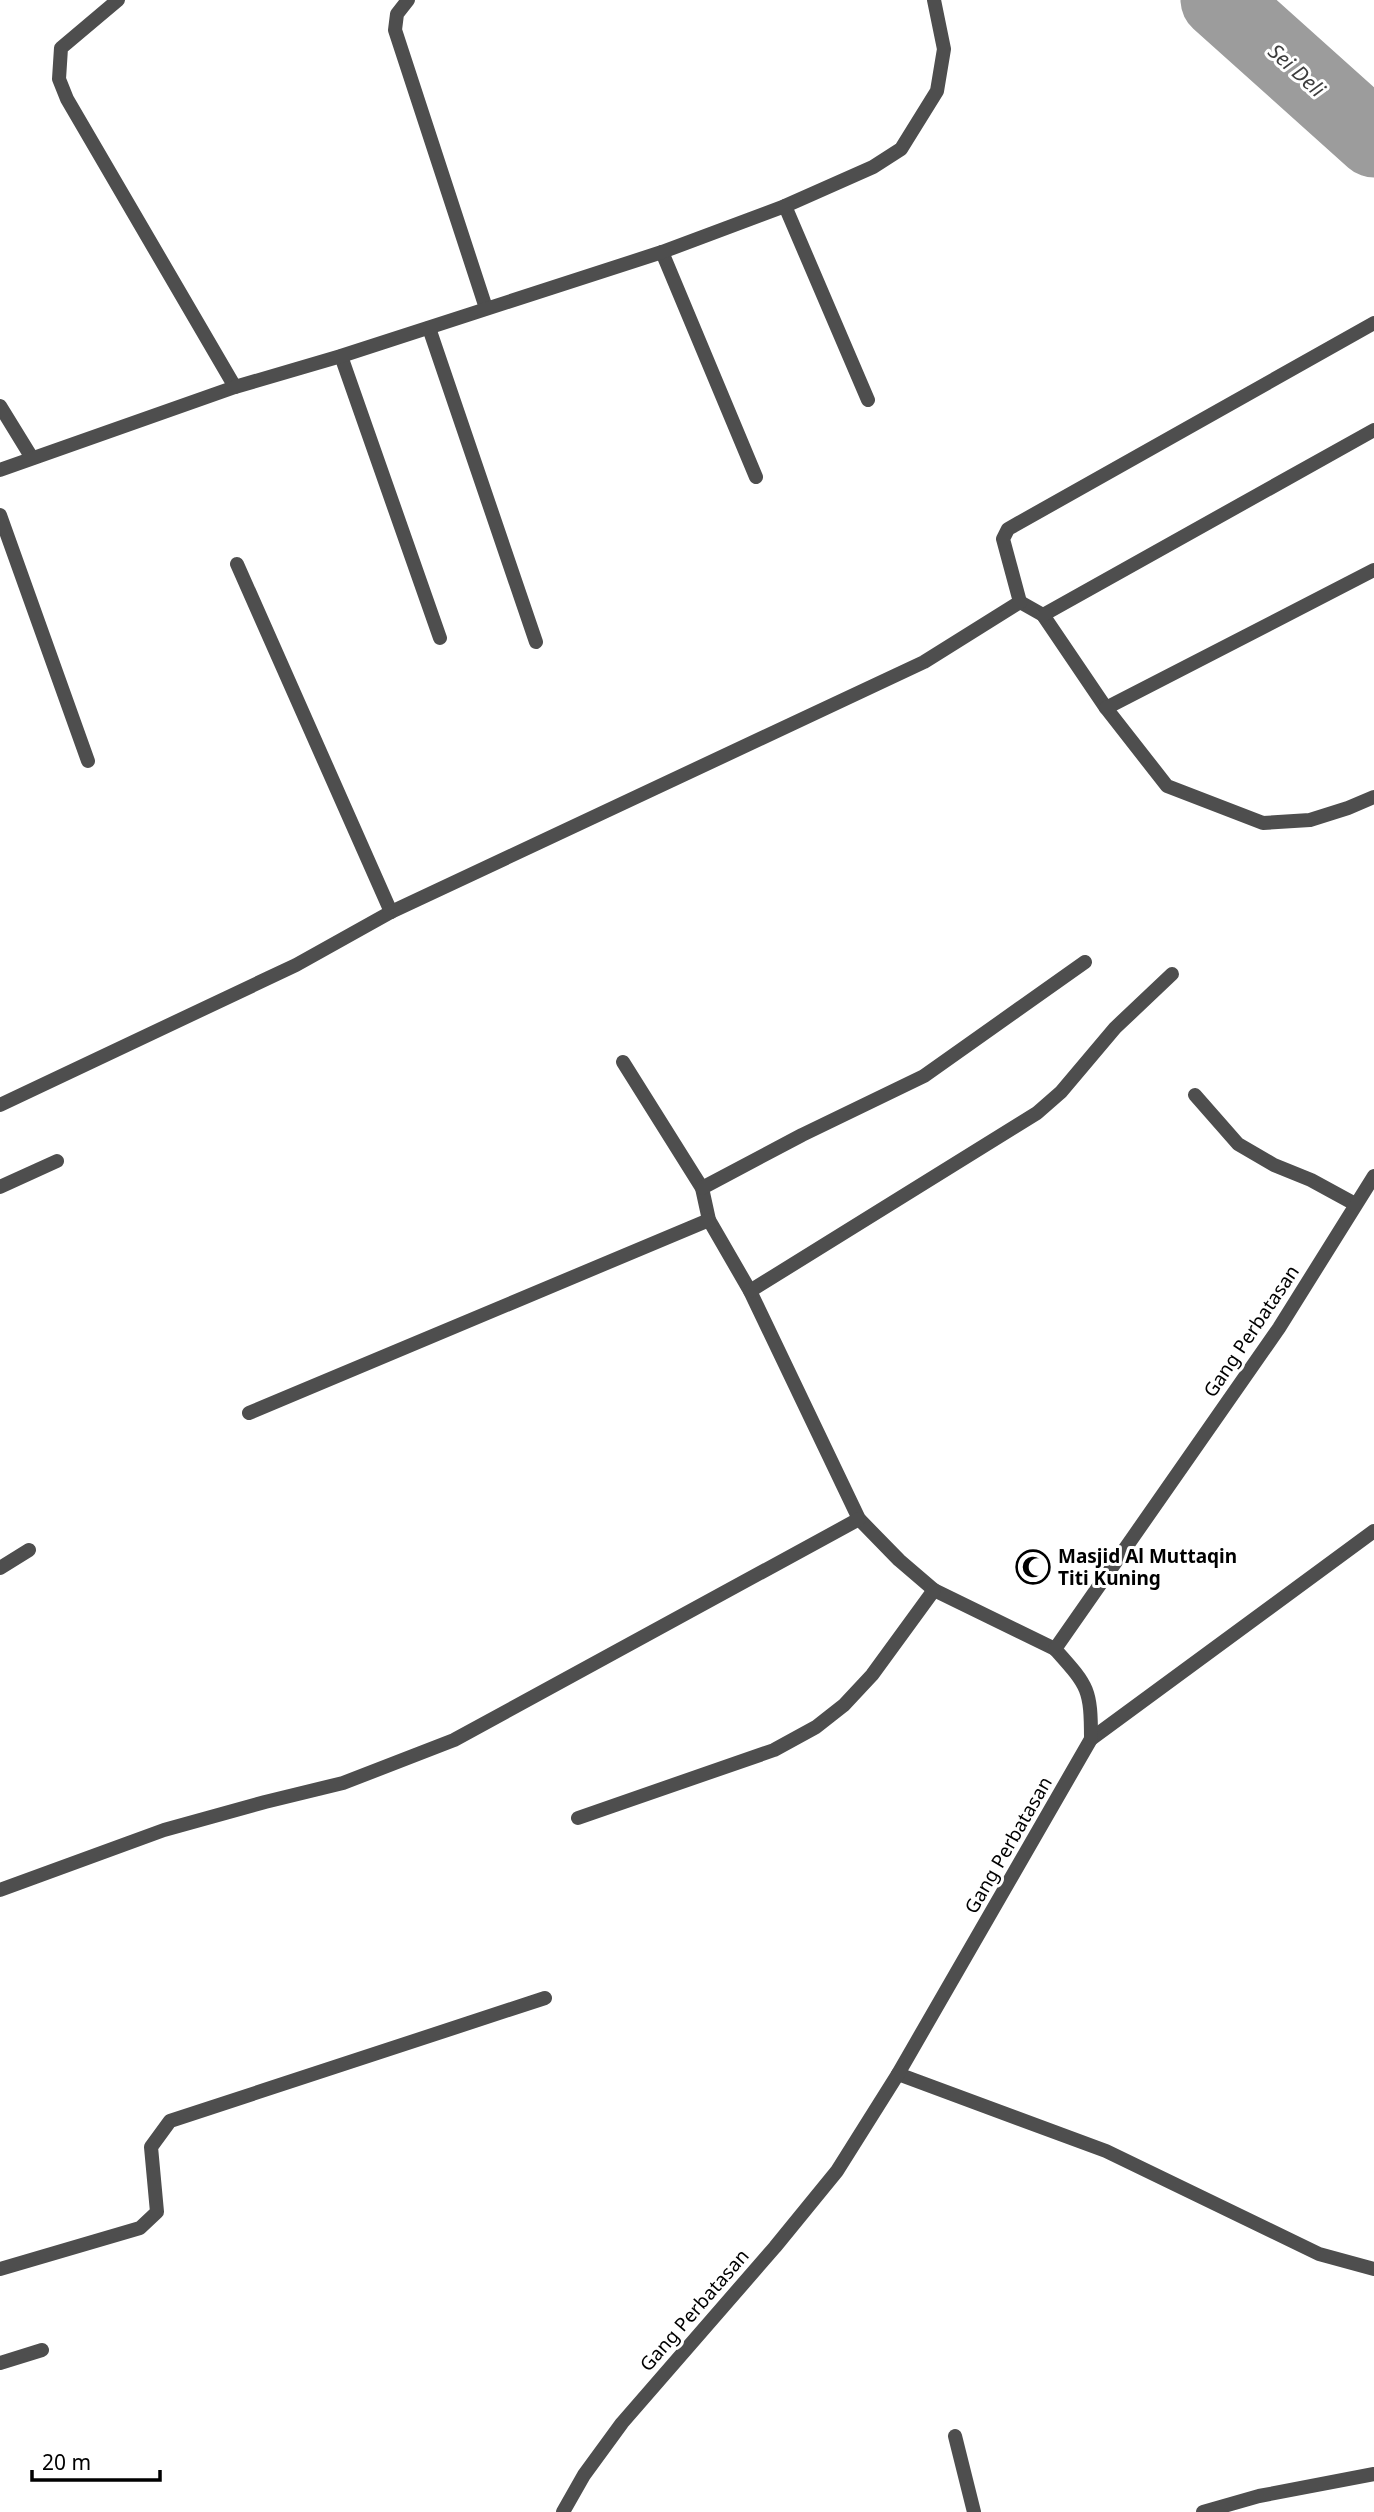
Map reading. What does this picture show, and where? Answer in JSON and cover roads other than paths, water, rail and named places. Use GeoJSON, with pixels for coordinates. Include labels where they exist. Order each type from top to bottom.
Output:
{"type":"FeatureCollection","features":[{"type":"Feature","properties":{"kind":"street"},"geometry":{"type":"LineString","coordinates":[[118,0],[61,48],[59,79],[67,99],[235,387]]}},
{"type":"Feature","properties":{"kind":"street"},"geometry":{"type":"LineString","coordinates":[[408,0],[397,14],[395,30],[486,308]]}},
{"type":"Feature","properties":{"kind":"street"},"geometry":{"type":"LineString","coordinates":[[0,470],[235,387],[341,356],[662,252],[785,206],[873,167],[901,149],[937,91],[944,49],[934,0]]}},
{"type":"Feature","properties":{"kind":"street"},"geometry":{"type":"LineString","coordinates":[[785,206],[868,400]]}},
{"type":"Feature","properties":{"kind":"street"},"geometry":{"type":"LineString","coordinates":[[662,252],[756,477]]}},
{"type":"Feature","properties":{"kind":"street"},"geometry":{"type":"LineString","coordinates":[[1374,323],[1007,529],[1003,539],[1020,602],[1043,615],[1106,708],[1167,786],[1263,823],[1310,820],[1374,797]]}},
{"type":"Feature","properties":{"kind":"street"},"geometry":{"type":"LineString","coordinates":[[429,328],[536,642]]}},
{"type":"Feature","properties":{"kind":"street"},"geometry":{"type":"LineString","coordinates":[[341,356],[440,638]]}},
{"type":"Feature","properties":{"kind":"street"},"geometry":{"type":"LineString","coordinates":[[0,406],[32,458]]}},
{"type":"Feature","properties":{"kind":"street"},"geometry":{"type":"LineString","coordinates":[[1043,615],[1374,430]]}},
{"type":"Feature","properties":{"kind":"street"},"geometry":{"type":"LineString","coordinates":[[0,515],[88,761]]}},
{"type":"Feature","properties":{"kind":"street"},"geometry":{"type":"LineString","coordinates":[[237,564],[391,912]]}},
{"type":"Feature","properties":{"kind":"street"},"geometry":{"type":"LineString","coordinates":[[1106,708],[1374,570]]}},
{"type":"Feature","properties":{"kind":"street"},"geometry":{"type":"LineString","coordinates":[[0,1105],[296,965],[391,912],[924,663],[1020,602]]}},
{"type":"Feature","properties":{"kind":"street"},"geometry":{"type":"LineString","coordinates":[[702,1188],[802,1135],[924,1076],[1086,962]]}},
{"type":"Feature","properties":{"kind":"street"},"geometry":{"type":"LineString","coordinates":[[750,1291],[1037,1113],[1061,1092],[1115,1027],[1172,974]]}},
{"type":"Feature","properties":{"kind":"street"},"geometry":{"type":"LineString","coordinates":[[623,1062],[702,1188],[709,1220],[750,1291],[859,1519],[899,1560],[934,1590],[1055,1649]]}},
{"type":"Feature","properties":{"kind":"street"},"geometry":{"type":"LineString","coordinates":[[1195,1095],[1238,1144],[1355,1204]]}},
{"type":"Feature","properties":{"kind":"street"},"geometry":{"type":"LineString","coordinates":[[0,1187],[57,1161]]}},
{"type":"Feature","properties":{"kind":"street","name":"Gang Perbatasan"},"geometry":{"type":"LineString","coordinates":[[564,2512],[584,2475],[622,2423],[775,2247],[837,2171],[898,2074],[1091,1738],[1091,1702],[1086,1687],[1055,1649],[1279,1328],[1374,1176]]}},
{"type":"Feature","properties":{"kind":"street"},"geometry":{"type":"LineString","coordinates":[[249,1413],[709,1220]]}},
{"type":"Feature","properties":{"kind":"street"},"geometry":{"type":"LineString","coordinates":[[0,1890],[164,1830],[343,1783],[454,1740],[859,1519]]}},
{"type":"Feature","properties":{"kind":"street"},"geometry":{"type":"LineString","coordinates":[[1091,1738],[1374,1531]]}},
{"type":"Feature","properties":{"kind":"street"},"geometry":{"type":"LineString","coordinates":[[0,1568],[29,1550]]}},
{"type":"Feature","properties":{"kind":"street"},"geometry":{"type":"LineString","coordinates":[[578,1818],[774,1750],[816,1727],[844,1705],[872,1675],[934,1590]]}},
{"type":"Feature","properties":{"kind":"street"},"geometry":{"type":"LineString","coordinates":[[0,2269],[140,2228],[157,2212],[151,2147],[170,2121],[545,1998]]}},
{"type":"Feature","properties":{"kind":"street"},"geometry":{"type":"LineString","coordinates":[[898,2074],[1106,2151],[1319,2254],[1374,2269]]}},
{"type":"Feature","properties":{"kind":"street"},"geometry":{"type":"LineString","coordinates":[[0,2363],[42,2350]]}},
{"type":"Feature","properties":{"kind":"street"},"geometry":{"type":"LineString","coordinates":[[955,2436],[974,2512]]}},
{"type":"Feature","properties":{"kind":"street"},"geometry":{"type":"LineString","coordinates":[[1203,2512],[1259,2496],[1374,2474]]}},
{"type":"Feature","properties":{"kind":"waterway","name":"Sei Deli"},"geometry":{"type":"LineString","coordinates":[[1219,0],[1374,139]]}},
{"type":"Feature","properties":{"kind":"place","name":"Masjid Al Muttaqin Titi Kuning"},"geometry":{"type":"Point","coordinates":[1033,1567]}}]}
